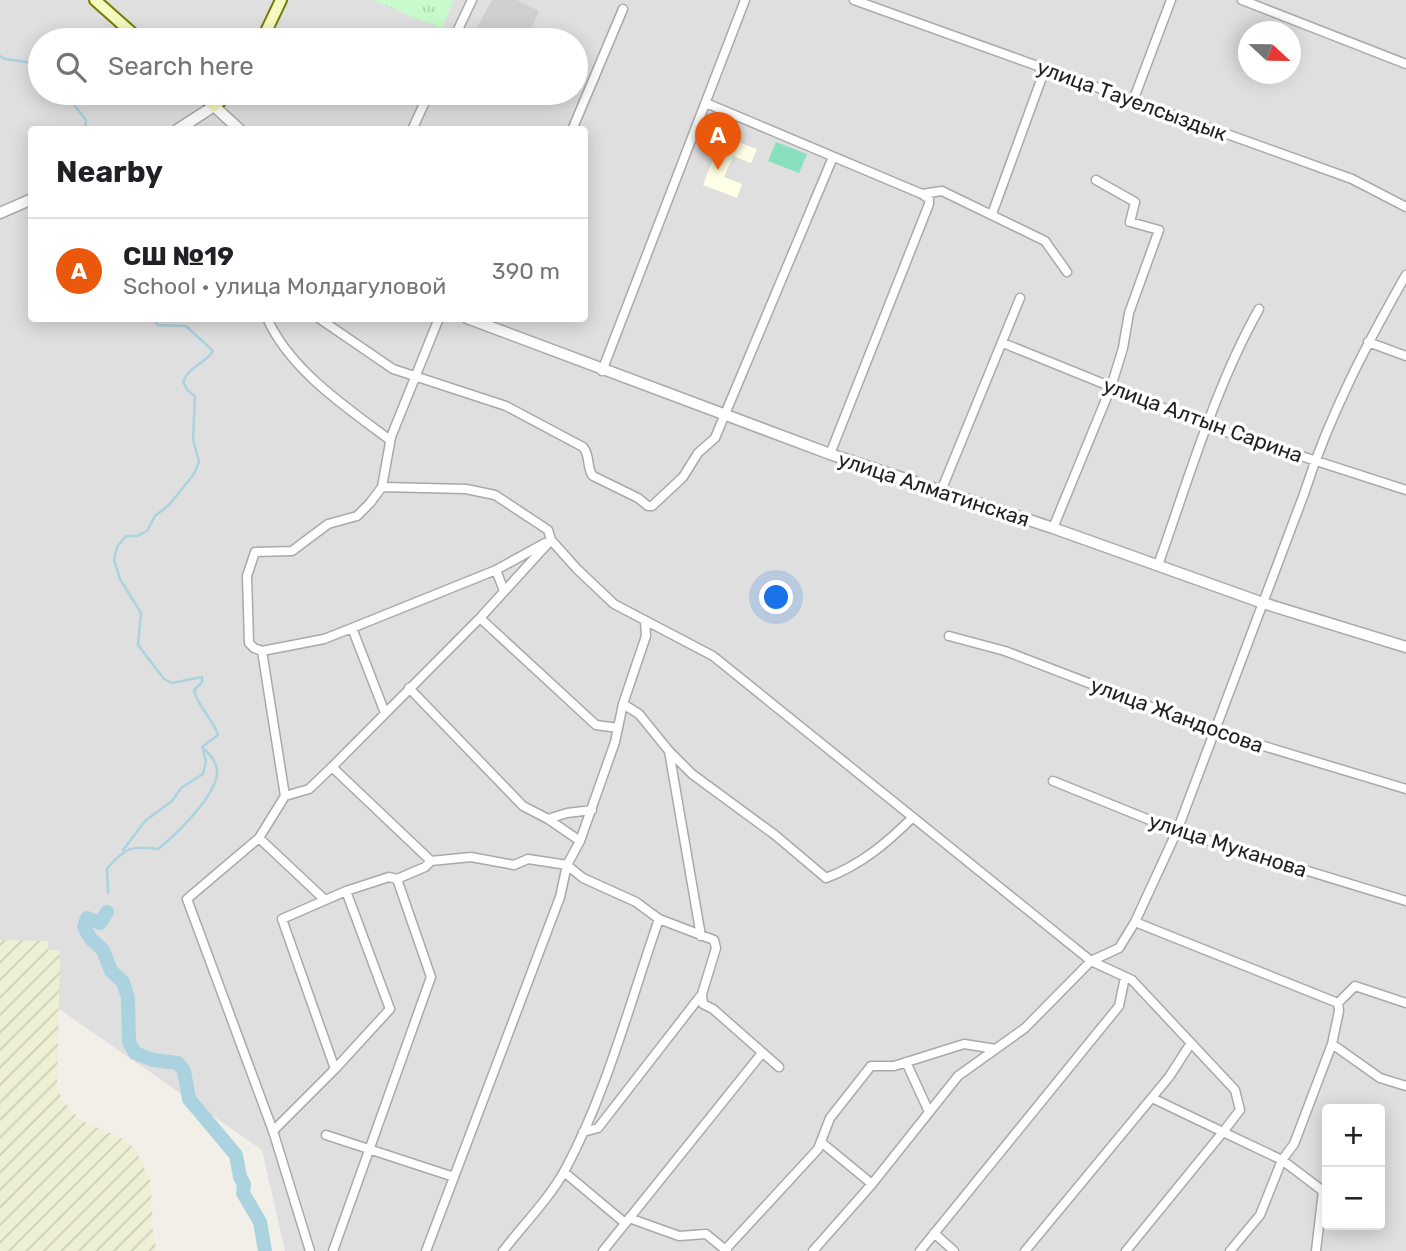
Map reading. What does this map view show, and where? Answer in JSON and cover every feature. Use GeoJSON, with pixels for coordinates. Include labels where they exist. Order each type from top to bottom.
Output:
{"type":"FeatureCollection","features":[{"type":"Feature","properties":{"kind":"main road"},"geometry":{"type":"LineString","coordinates":[[95,0],[126,28]]}},
{"type":"Feature","properties":{"kind":"main road"},"geometry":{"type":"LineString","coordinates":[[268,28],[281,0]]}},
{"type":"Feature","properties":{"kind":"street"},"geometry":{"type":"LineString","coordinates":[[459,28],[472,0]]}},
{"type":"Feature","properties":{"kind":"street"},"geometry":{"type":"LineString","coordinates":[[602,371],[745,0]]}},
{"type":"Feature","properties":{"kind":"street","name":"улица Тауелсыздык"},"geometry":{"type":"LineString","coordinates":[[854,0],[1352,179],[1406,207]]}},
{"type":"Feature","properties":{"kind":"street"},"geometry":{"type":"LineString","coordinates":[[1133,101],[1171,0]]}},
{"type":"Feature","properties":{"kind":"street"},"geometry":{"type":"LineString","coordinates":[[1242,0],[1406,64]]}},
{"type":"Feature","properties":{"kind":"street"},"geometry":{"type":"LineString","coordinates":[[588,92],[623,9]]}},
{"type":"Feature","properties":{"kind":"street"},"geometry":{"type":"LineString","coordinates":[[992,214],[1045,69]]}},
{"type":"Feature","properties":{"kind":"street"},"geometry":{"type":"LineString","coordinates":[[706,103],[929,199],[830,454]]}},
{"type":"Feature","properties":{"kind":"street"},"geometry":{"type":"LineString","coordinates":[[414,126],[423,105]]}},
{"type":"Feature","properties":{"kind":"street"},"geometry":{"type":"LineString","coordinates":[[574,126],[583,105]]}},
{"type":"Feature","properties":{"kind":"street"},"geometry":{"type":"LineString","coordinates":[[183,126],[214,106],[236,126]]}},
{"type":"Feature","properties":{"kind":"street"},"geometry":{"type":"LineString","coordinates":[[324,322],[393,369],[506,407],[583,447],[587,452],[590,473],[593,476],[638,498],[648,506],[656,503],[683,477],[698,453],[715,438],[833,157]]}},
{"type":"Feature","properties":{"kind":"street"},"geometry":{"type":"LineString","coordinates":[[1053,528],[1111,387],[1123,348],[1129,313],[1159,230],[1130,222],[1135,202],[1096,180]]}},
{"type":"Feature","properties":{"kind":"street"},"geometry":{"type":"LineString","coordinates":[[922,194],[942,191],[1045,241],[1067,272]]}},
{"type":"Feature","properties":{"kind":"street"},"geometry":{"type":"LineString","coordinates":[[0,214],[28,201]]}},
{"type":"Feature","properties":{"kind":"street"},"geometry":{"type":"LineString","coordinates":[[813,1251],[872,1184],[958,1076],[1025,1028],[1090,961],[1119,948],[1135,922],[1177,831],[1342,395],[1406,275]]}},
{"type":"Feature","properties":{"kind":"street"},"geometry":{"type":"LineString","coordinates":[[941,491],[1020,299]]}},
{"type":"Feature","properties":{"kind":"street"},"geometry":{"type":"LineString","coordinates":[[1158,565],[1208,426],[1259,309]]}},
{"type":"Feature","properties":{"kind":"street"},"geometry":{"type":"LineString","coordinates":[[269,322],[274,335],[318,387],[390,440]]}},
{"type":"Feature","properties":{"kind":"street"},"geometry":{"type":"LineString","coordinates":[[437,322],[390,440],[382,487],[357,516],[328,524],[292,551],[256,552],[247,576],[249,643],[262,651],[324,639],[496,570],[551,540]]}},
{"type":"Feature","properties":{"kind":"street","name":"улица Алматинская"},"geometry":{"type":"LineString","coordinates":[[491,323],[602,371],[830,454],[1053,528],[1263,603],[1406,647]]}},
{"type":"Feature","properties":{"kind":"street"},"geometry":{"type":"LineString","coordinates":[[1368,342],[1406,356]]}},
{"type":"Feature","properties":{"kind":"street","name":"улица Алтын Сарина"},"geometry":{"type":"LineString","coordinates":[[1003,343],[1208,426],[1406,490]]}},
{"type":"Feature","properties":{"kind":"street"},"geometry":{"type":"LineString","coordinates":[[382,487],[466,489],[495,495],[548,530],[551,540],[614,604],[713,656],[1090,961],[1132,980],[1235,1090],[1240,1110],[1126,1251]]}},
{"type":"Feature","properties":{"kind":"street"},"geometry":{"type":"LineString","coordinates":[[285,796],[309,789],[332,767],[480,618],[551,540]]}},
{"type":"Feature","properties":{"kind":"street"},"geometry":{"type":"LineString","coordinates":[[496,570],[504,591]]}},
{"type":"Feature","properties":{"kind":"street"},"geometry":{"type":"LineString","coordinates":[[480,618],[591,722],[601,728],[618,728]]}},
{"type":"Feature","properties":{"kind":"street"},"geometry":{"type":"LineString","coordinates":[[426,1251],[560,897],[567,866],[592,810],[646,636],[645,621]]}},
{"type":"Feature","properties":{"kind":"street"},"geometry":{"type":"LineString","coordinates":[[352,628],[385,713]]}},
{"type":"Feature","properties":{"kind":"street","name":"улица Жандосова"},"geometry":{"type":"LineString","coordinates":[[949,636],[1005,651],[1214,732],[1406,789]]}},
{"type":"Feature","properties":{"kind":"street"},"geometry":{"type":"LineString","coordinates":[[262,651],[285,796],[259,838],[187,899],[273,1131],[310,1251]]}},
{"type":"Feature","properties":{"kind":"street"},"geometry":{"type":"LineString","coordinates":[[410,688],[523,806],[548,818],[580,841]]}},
{"type":"Feature","properties":{"kind":"street"},"geometry":{"type":"LineString","coordinates":[[623,704],[639,714],[692,774],[766,828],[827,878],[864,859],[888,842],[914,817]]}},
{"type":"Feature","properties":{"kind":"street"},"geometry":{"type":"LineString","coordinates":[[669,751],[701,936]]}},
{"type":"Feature","properties":{"kind":"street"},"geometry":{"type":"LineString","coordinates":[[332,767],[431,861]]}},
{"type":"Feature","properties":{"kind":"street","name":"улица Муканова"},"geometry":{"type":"LineString","coordinates":[[1053,781],[1177,831],[1406,901]]}},
{"type":"Feature","properties":{"kind":"street"},"geometry":{"type":"LineString","coordinates":[[548,818],[592,810]]}},
{"type":"Feature","properties":{"kind":"street"},"geometry":{"type":"LineString","coordinates":[[259,838],[325,900]]}},
{"type":"Feature","properties":{"kind":"street"},"geometry":{"type":"LineString","coordinates":[[335,1069],[282,919],[346,891],[389,877],[397,879],[425,867],[431,861],[471,857],[514,865],[528,859],[567,866],[583,878],[636,902],[659,919],[714,940],[716,948],[702,994],[598,1128],[583,1132]]}},
{"type":"Feature","properties":{"kind":"street"},"geometry":{"type":"LineString","coordinates":[[333,1251],[431,977],[397,879]]}},
{"type":"Feature","properties":{"kind":"street"},"geometry":{"type":"LineString","coordinates":[[273,1131],[390,1009],[346,891]]}},
{"type":"Feature","properties":{"kind":"street"},"geometry":{"type":"LineString","coordinates":[[503,1251],[564,1172],[583,1132],[659,919]]}},
{"type":"Feature","properties":{"kind":"street"},"geometry":{"type":"LineString","coordinates":[[1135,922],[1338,1003]]}},
{"type":"Feature","properties":{"kind":"street"},"geometry":{"type":"LineString","coordinates":[[920,1251],[1119,1006],[1125,977]]}},
{"type":"Feature","properties":{"kind":"street"},"geometry":{"type":"LineString","coordinates":[[1338,1003],[1355,986],[1406,1003]]}},
{"type":"Feature","properties":{"kind":"street"},"geometry":{"type":"LineString","coordinates":[[702,994],[703,1004],[713,1009],[779,1067]]}},
{"type":"Feature","properties":{"kind":"street"},"geometry":{"type":"LineString","coordinates":[[1230,1251],[1260,1215],[1282,1160],[1294,1143],[1332,1044],[1338,1003]]}},
{"type":"Feature","properties":{"kind":"street"},"geometry":{"type":"LineString","coordinates":[[1026,1251],[1152,1098],[1191,1043]]}},
{"type":"Feature","properties":{"kind":"street"},"geometry":{"type":"LineString","coordinates":[[564,1172],[627,1221],[679,1236],[706,1234],[725,1251],[818,1149],[830,1118],[871,1066],[894,1066],[964,1044],[996,1049]]}},
{"type":"Feature","properties":{"kind":"street"},"geometry":{"type":"LineString","coordinates":[[1332,1044],[1380,1078],[1406,1086]]}},
{"type":"Feature","properties":{"kind":"street"},"geometry":{"type":"LineString","coordinates":[[603,1251],[762,1053]]}},
{"type":"Feature","properties":{"kind":"street"},"geometry":{"type":"LineString","coordinates":[[906,1062],[929,1112]]}},
{"type":"Feature","properties":{"kind":"street"},"geometry":{"type":"LineString","coordinates":[[1152,1098],[1282,1160],[1323,1191],[1316,1251]]}},
{"type":"Feature","properties":{"kind":"street"},"geometry":{"type":"LineString","coordinates":[[326,1135],[454,1177]]}},
{"type":"Feature","properties":{"kind":"street"},"geometry":{"type":"LineString","coordinates":[[821,1142],[872,1184]]}},
{"type":"Feature","properties":{"kind":"street"},"geometry":{"type":"LineString","coordinates":[[934,1233],[954,1251]]}},
{"type":"Feature","properties":{"kind":"shaded area"},"geometry":{"type":"Polygon","coordinates":[[[0,0],[1406,0],[1406,1251],[285,1251],[262,1150],[0,968],[0,0]]]}},
{"type":"Feature","properties":{"kind":"shaded area"},"geometry":{"type":"Polygon","coordinates":[[[492,0],[517,0],[539,11],[531,28],[477,28],[492,0]]]}},
{"type":"Feature","properties":{"kind":"shaded area"},"geometry":{"type":"Polygon","coordinates":[[[722,136],[757,149],[751,163],[733,156],[724,177],[742,184],[737,198],[703,185],[722,136]]]}},
{"type":"Feature","properties":{"kind":"shaded area"},"geometry":{"type":"Polygon","coordinates":[[[0,940],[48,941],[48,950],[60,950],[57,1086],[62,1100],[80,1120],[125,1140],[136,1151],[151,1182],[153,1234],[157,1251],[0,1251],[0,940]]]}},
{"type":"Feature","properties":{"kind":"green space"},"geometry":{"type":"Polygon","coordinates":[[[373,0],[454,0],[442,28],[373,0]]]}},
{"type":"Feature","properties":{"kind":"green space"},"geometry":{"type":"Polygon","coordinates":[[[776,142],[807,154],[799,173],[768,161],[776,142]]]}},
{"type":"Feature","properties":{"kind":"waterway"},"geometry":{"type":"LineString","coordinates":[[0,56],[28,62]]}},
{"type":"Feature","properties":{"kind":"waterway"},"geometry":{"type":"LineString","coordinates":[[74,105],[86,120],[85,126]]}},
{"type":"Feature","properties":{"kind":"waterway"},"geometry":{"type":"LineString","coordinates":[[108,893],[107,869],[113,862],[123,852],[134,848],[158,849],[166,843],[204,801],[216,779],[217,770],[214,760],[202,747],[218,735],[194,690],[202,682],[202,677],[172,683],[164,679],[138,645],[141,613],[120,579],[114,560],[117,547],[126,536],[137,536],[147,531],[155,516],[169,505],[194,474],[199,462],[193,439],[195,396],[183,382],[213,351],[186,326],[158,325],[156,322]]}},
{"type":"Feature","properties":{"kind":"waterway"},"geometry":{"type":"LineString","coordinates":[[123,850],[145,821],[172,801],[181,788],[203,774],[206,761],[203,750]]}},
{"type":"Feature","properties":{"kind":"waterway"},"geometry":{"type":"LineString","coordinates":[[107,912],[100,923],[87,918],[84,927],[91,939],[103,950],[111,971],[123,982],[128,998],[129,1042],[135,1053],[153,1060],[178,1063],[184,1071],[189,1099],[236,1155],[244,1184],[243,1193],[260,1222],[265,1251]]}},
{"type":"Feature","properties":{"kind":"place","name":"СШ №19"},"geometry":{"type":"Point","coordinates":[718,170]}}]}
